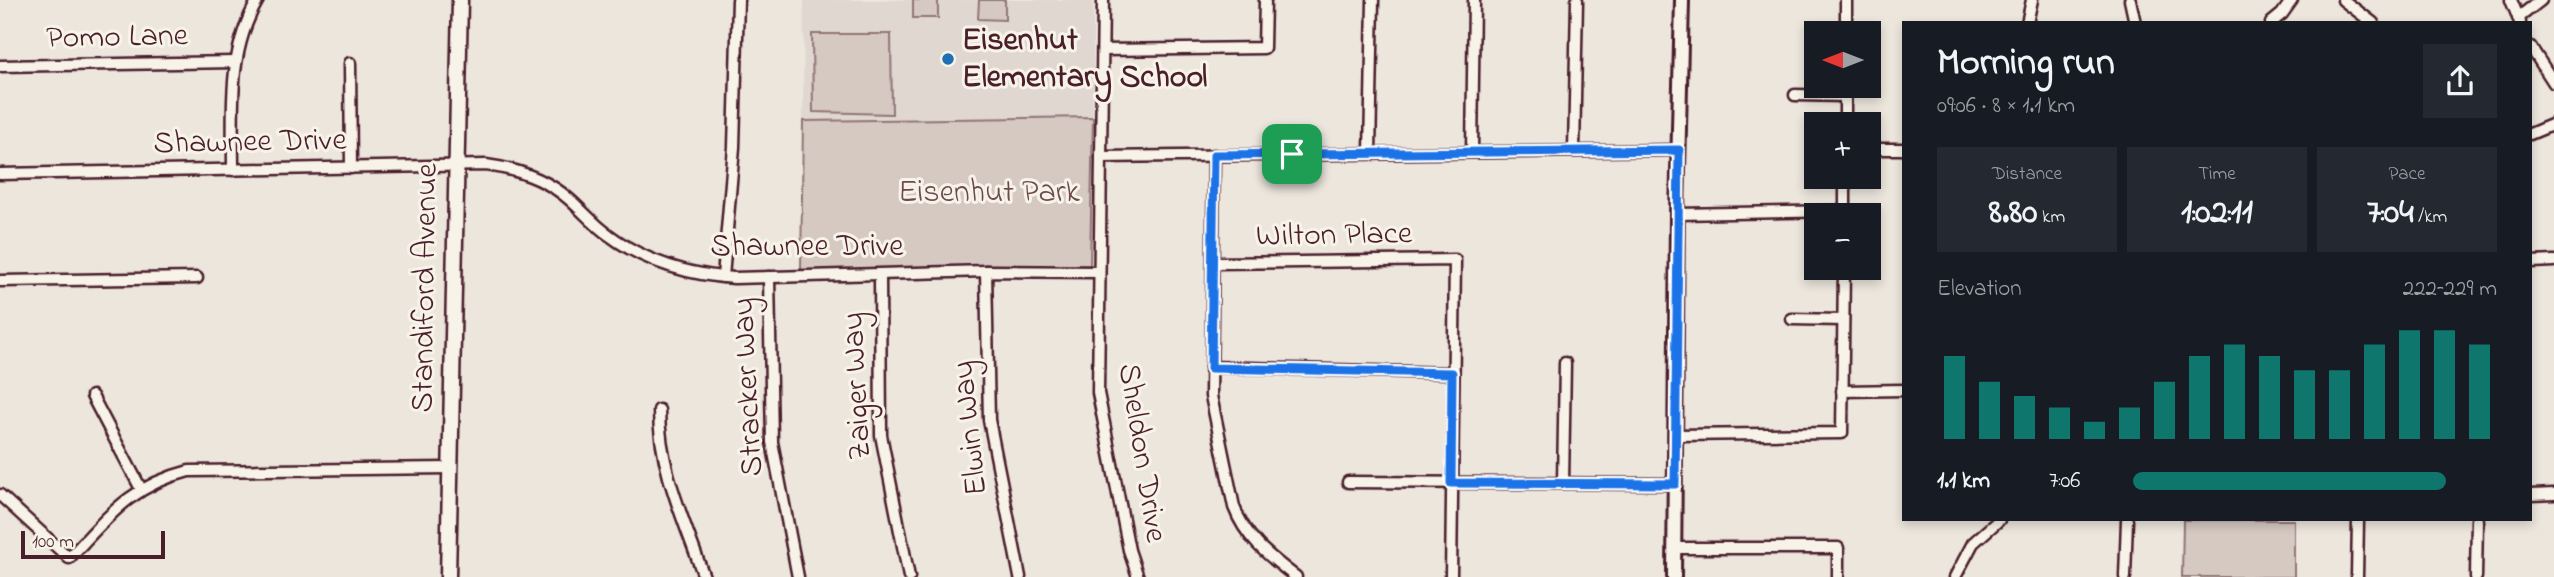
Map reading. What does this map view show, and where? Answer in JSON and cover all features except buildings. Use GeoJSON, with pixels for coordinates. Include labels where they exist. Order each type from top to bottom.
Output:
{"type":"FeatureCollection","features":[{"type":"Feature","properties":{"kind":"main road","name":"Standiford Avenue"},"geometry":{"type":"LineString","coordinates":[[447,577],[460,0]]}},
{"type":"Feature","properties":{"kind":"street"},"geometry":{"type":"LineString","coordinates":[[233,170],[235,62],[244,28],[258,0]]}},
{"type":"Feature","properties":{"kind":"street"},"geometry":{"type":"LineString","coordinates":[[723,277],[734,147],[738,0]]}},
{"type":"Feature","properties":{"kind":"street","name":"Sheldon Drive"},"geometry":{"type":"LineString","coordinates":[[1103,0],[1098,393],[1129,550],[1138,577]]}},
{"type":"Feature","properties":{"kind":"street"},"geometry":{"type":"LineString","coordinates":[[1102,50],[1264,48],[1265,0]]}},
{"type":"Feature","properties":{"kind":"street"},"geometry":{"type":"LineString","coordinates":[[1370,153],[1373,0]]}},
{"type":"Feature","properties":{"kind":"street"},"geometry":{"type":"LineString","coordinates":[[1472,152],[1474,0]]}},
{"type":"Feature","properties":{"kind":"street"},"geometry":{"type":"LineString","coordinates":[[1574,151],[1577,0]]}},
{"type":"Feature","properties":{"kind":"street"},"geometry":{"type":"LineString","coordinates":[[1674,577],[1682,0]]}},
{"type":"Feature","properties":{"kind":"street"},"geometry":{"type":"LineString","coordinates":[[1846,0],[1846,21]]}},
{"type":"Feature","properties":{"kind":"street"},"geometry":{"type":"LineString","coordinates":[[2027,21],[2032,0]]}},
{"type":"Feature","properties":{"kind":"street"},"geometry":{"type":"LineString","coordinates":[[2130,0],[2135,21]]}},
{"type":"Feature","properties":{"kind":"street"},"geometry":{"type":"LineString","coordinates":[[2273,21],[2292,0]]}},
{"type":"Feature","properties":{"kind":"street"},"geometry":{"type":"LineString","coordinates":[[2343,0],[2369,21]]}},
{"type":"Feature","properties":{"kind":"street"},"geometry":{"type":"LineString","coordinates":[[2511,0],[2519,20],[2541,0]]}},
{"type":"Feature","properties":{"kind":"street"},"geometry":{"type":"LineString","coordinates":[[2532,49],[2554,83]]}},
{"type":"Feature","properties":{"kind":"street","name":"Pomo Lane"},"geometry":{"type":"LineString","coordinates":[[0,66],[235,62]]}},
{"type":"Feature","properties":{"kind":"street"},"geometry":{"type":"LineString","coordinates":[[350,63],[351,168]]}},
{"type":"Feature","properties":{"kind":"street"},"geometry":{"type":"LineString","coordinates":[[1795,96],[1804,95]]}},
{"type":"Feature","properties":{"kind":"street"},"geometry":{"type":"LineString","coordinates":[[2532,133],[2554,124]]}},
{"type":"Feature","properties":{"kind":"street"},"geometry":{"type":"LineString","coordinates":[[1881,149],[1902,149]]}},
{"type":"Feature","properties":{"kind":"street"},"geometry":{"type":"LineString","coordinates":[[1101,157],[1679,150]]}},
{"type":"Feature","properties":{"kind":"street"},"geometry":{"type":"LineString","coordinates":[[1214,155],[1211,396],[1234,506],[1240,522],[1255,544],[1296,577]]}},
{"type":"Feature","properties":{"kind":"street","name":"Shawnee Drive"},"geometry":{"type":"LineString","coordinates":[[0,174],[486,165],[525,173],[556,189],[606,234],[643,256],[698,273],[723,277],[769,277],[986,271],[1099,272]]}},
{"type":"Feature","properties":{"kind":"street"},"geometry":{"type":"LineString","coordinates":[[1677,214],[1804,213]]}},
{"type":"Feature","properties":{"kind":"street","name":"Wilton Place"},"geometry":{"type":"LineString","coordinates":[[1213,263],[1455,260],[1452,373]]}},
{"type":"Feature","properties":{"kind":"street"},"geometry":{"type":"LineString","coordinates":[[2532,262],[2554,261]]}},
{"type":"Feature","properties":{"kind":"street","name":"Elwin Way"},"geometry":{"type":"LineString","coordinates":[[986,271],[989,420],[1020,577]]}},
{"type":"Feature","properties":{"kind":"street","name":"Zaiger Way"},"geometry":{"type":"LineString","coordinates":[[880,275],[881,435],[909,577]]}},
{"type":"Feature","properties":{"kind":"street","name":"Stracker Way"},"geometry":{"type":"LineString","coordinates":[[769,277],[772,442],[798,577]]}},
{"type":"Feature","properties":{"kind":"street"},"geometry":{"type":"LineString","coordinates":[[0,281],[197,278]]}},
{"type":"Feature","properties":{"kind":"street"},"geometry":{"type":"LineString","coordinates":[[1675,435],[1842,433],[1844,280]]}},
{"type":"Feature","properties":{"kind":"street"},"geometry":{"type":"LineString","coordinates":[[1792,318],[1843,320]]}},
{"type":"Feature","properties":{"kind":"street"},"geometry":{"type":"LineString","coordinates":[[1563,483],[1565,363]]}},
{"type":"Feature","properties":{"kind":"street"},"geometry":{"type":"LineString","coordinates":[[1211,368],[1452,373],[1451,577]]}},
{"type":"Feature","properties":{"kind":"street"},"geometry":{"type":"LineString","coordinates":[[1842,391],[1902,390]]}},
{"type":"Feature","properties":{"kind":"street"},"geometry":{"type":"LineString","coordinates":[[92,396],[141,489]]}},
{"type":"Feature","properties":{"kind":"street"},"geometry":{"type":"LineString","coordinates":[[659,410],[659,432],[667,474],[704,577]]}},
{"type":"Feature","properties":{"kind":"street"},"geometry":{"type":"LineString","coordinates":[[0,495],[69,558],[113,511],[141,489],[171,476],[209,470],[451,468]]}},
{"type":"Feature","properties":{"kind":"street"},"geometry":{"type":"LineString","coordinates":[[1348,482],[1675,484]]}},
{"type":"Feature","properties":{"kind":"street"},"geometry":{"type":"LineString","coordinates":[[2532,495],[2554,494]]}},
{"type":"Feature","properties":{"kind":"street"},"geometry":{"type":"LineString","coordinates":[[1955,577],[1973,543],[1998,521]]}},
{"type":"Feature","properties":{"kind":"street"},"geometry":{"type":"LineString","coordinates":[[2125,577],[2127,521]]}},
{"type":"Feature","properties":{"kind":"street"},"geometry":{"type":"LineString","coordinates":[[2357,577],[2358,521]]}},
{"type":"Feature","properties":{"kind":"street"},"geometry":{"type":"LineString","coordinates":[[2476,577],[2477,521]]}},
{"type":"Feature","properties":{"kind":"street"},"geometry":{"type":"LineString","coordinates":[[1674,548],[1838,548],[1838,577]]}},
{"type":"Feature","properties":{"kind":"shaded area","name":"Eisenhut Elementary School"},"geometry":{"type":"Polygon","coordinates":[[[804,0],[1093,0],[1093,117],[803,121],[804,0]]]}},
{"type":"Feature","properties":{"kind":"green space"},"geometry":{"type":"Polygon","coordinates":[[[913,0],[938,0],[938,18],[913,18],[913,0]]]}},
{"type":"Feature","properties":{"kind":"green space"},"geometry":{"type":"Polygon","coordinates":[[[979,0],[1005,0],[1005,20],[978,19],[979,0]]]}},
{"type":"Feature","properties":{"kind":"green space"},"geometry":{"type":"Polygon","coordinates":[[[812,34],[891,34],[892,114],[813,112],[812,34]]]}},
{"type":"Feature","properties":{"kind":"green space","name":"Eisenhut Park"},"geometry":{"type":"Polygon","coordinates":[[[1093,117],[1090,265],[801,271],[803,121],[1093,117]]]}},
{"type":"Feature","properties":{"kind":"green space"},"geometry":{"type":"Polygon","coordinates":[[[2183,521],[2294,521],[2294,577],[2182,577],[2183,521]]]}},
{"type":"Feature","properties":{"kind":"place","name":"Eisenhut Elementary School"},"geometry":{"type":"Point","coordinates":[948,59]}},
{"type":"Feature","properties":{"kind":"route"},"geometry":{"type":"LineString","coordinates":[[1679,150],[1675,484],[1451,483],[1452,373],[1211,368],[1214,155],[1292,154],[1679,150]]}}]}
